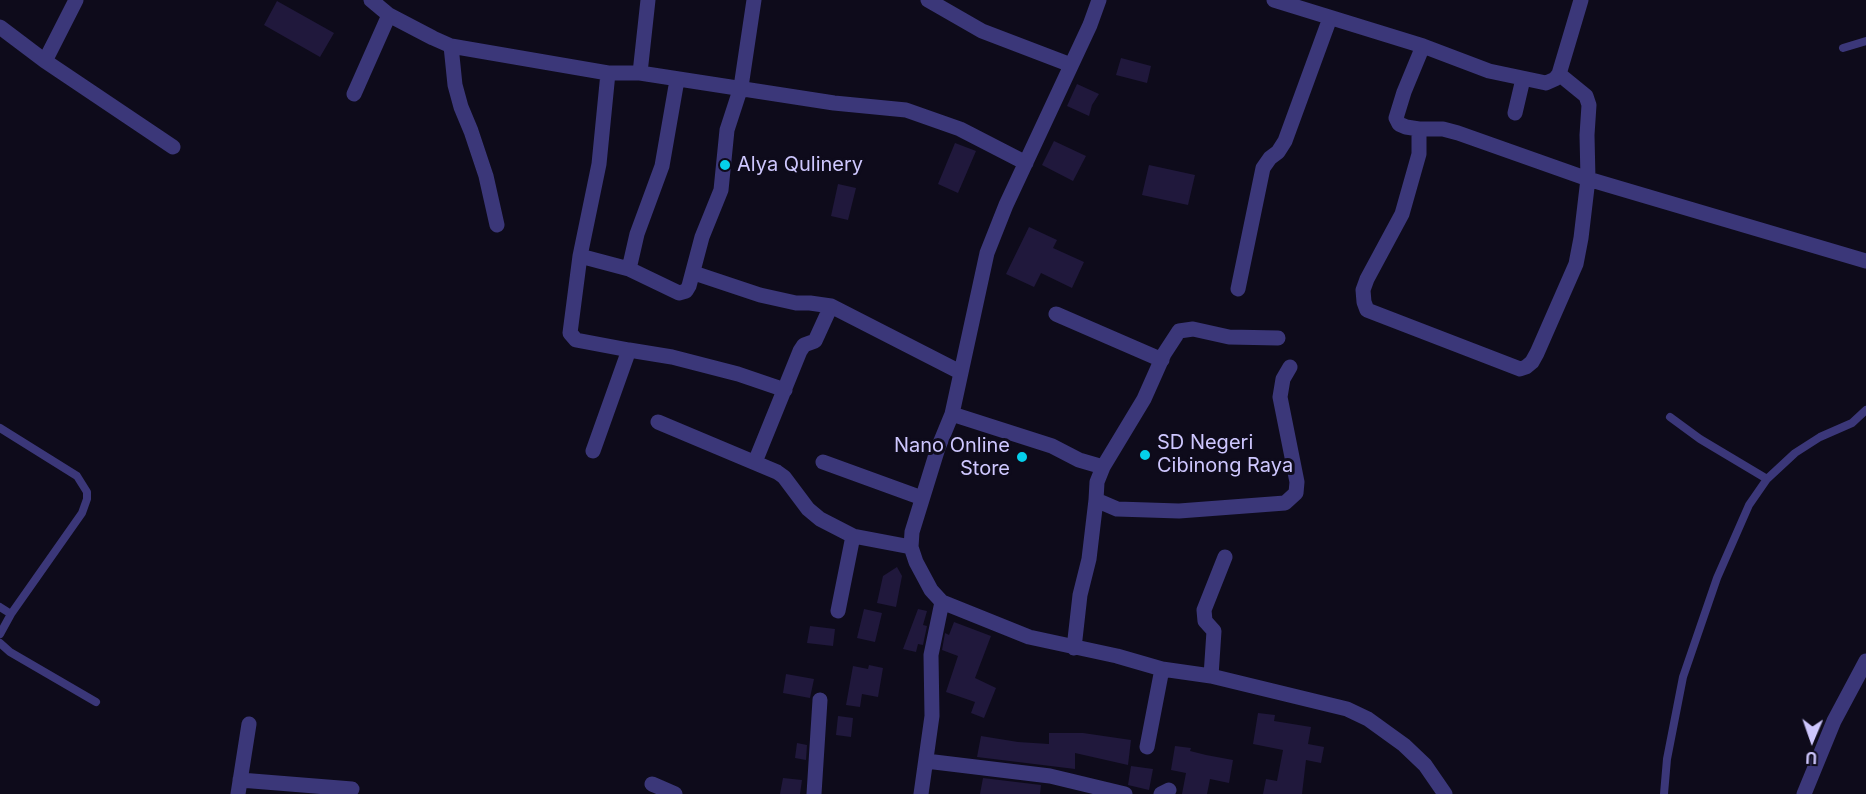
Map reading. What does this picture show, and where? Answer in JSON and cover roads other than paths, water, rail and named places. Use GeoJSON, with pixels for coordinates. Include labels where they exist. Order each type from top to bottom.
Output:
{"type":"FeatureCollection","features":[{"type":"Feature","properties":{"kind":"street"},"geometry":{"type":"LineString","coordinates":[[45,62],[76,0]]}},
{"type":"Feature","properties":{"kind":"street"},"geometry":{"type":"LineString","coordinates":[[370,0],[389,15],[451,46],[608,73],[640,73],[677,80],[741,87],[769,94],[906,110],[926,115],[960,129],[1026,163]]}},
{"type":"Feature","properties":{"kind":"street"},"geometry":{"type":"LineString","coordinates":[[640,73],[648,0]]}},
{"type":"Feature","properties":{"kind":"street"},"geometry":{"type":"LineString","coordinates":[[580,256],[629,269],[679,293],[686,291],[694,273],[702,237],[721,190],[727,130],[741,87],[754,0]]}},
{"type":"Feature","properties":{"kind":"street"},"geometry":{"type":"LineString","coordinates":[[928,0],[982,31],[1071,65]]}},
{"type":"Feature","properties":{"kind":"street"},"geometry":{"type":"LineString","coordinates":[[1099,0],[1090,25],[1006,205],[987,253],[952,414],[938,448],[912,532],[911,547],[916,562],[931,590],[942,602],[1029,637],[1117,656],[1162,669],[1211,676],[1347,709],[1368,718],[1411,751],[1425,765],[1445,794]]}},
{"type":"Feature","properties":{"kind":"street"},"geometry":{"type":"LineString","coordinates":[[1284,2],[1423,46],[1489,71],[1546,83],[1559,75],[1581,0]]}},
{"type":"Feature","properties":{"kind":"street"},"geometry":{"type":"LineString","coordinates":[[354,94],[389,15]]}},
{"type":"Feature","properties":{"kind":"street"},"geometry":{"type":"LineString","coordinates":[[1238,290],[1263,168],[1285,141],[1330,18]]}},
{"type":"Feature","properties":{"kind":"street"},"geometry":{"type":"LineString","coordinates":[[0,27],[45,62],[173,147]]}},
{"type":"Feature","properties":{"kind":"street"},"geometry":{"type":"LineString","coordinates":[[451,46],[455,85],[486,176],[497,225]]}},
{"type":"Feature","properties":{"kind":"street"},"geometry":{"type":"LineString","coordinates":[[1423,46],[1396,114],[1398,124],[1406,128],[1443,129],[1458,133],[1588,179],[1866,261]]}},
{"type":"Feature","properties":{"kind":"street"},"geometry":{"type":"LineString","coordinates":[[608,73],[599,165],[580,256],[570,333],[576,340],[672,357],[738,374],[785,390]]}},
{"type":"Feature","properties":{"kind":"street"},"geometry":{"type":"LineString","coordinates":[[1419,129],[1419,154],[1402,214],[1363,290],[1367,310],[1515,368],[1526,367],[1532,362],[1576,264],[1588,179],[1589,105],[1586,96],[1559,75]]}},
{"type":"Feature","properties":{"kind":"street"},"geometry":{"type":"LineString","coordinates":[[1515,113],[1523,79]]}},
{"type":"Feature","properties":{"kind":"street"},"geometry":{"type":"LineString","coordinates":[[629,269],[637,234],[662,166],[677,80]]}},
{"type":"Feature","properties":{"kind":"street"},"geometry":{"type":"LineString","coordinates":[[694,273],[760,295],[796,303],[831,306],[960,372]]}},
{"type":"Feature","properties":{"kind":"street"},"geometry":{"type":"LineString","coordinates":[[755,462],[800,351],[804,345],[815,341],[831,306]]}},
{"type":"Feature","properties":{"kind":"street"},"geometry":{"type":"LineString","coordinates":[[1056,314],[1162,360]]}},
{"type":"Feature","properties":{"kind":"street"},"geometry":{"type":"LineString","coordinates":[[1074,648],[1080,595],[1089,559],[1097,482],[1103,467],[1144,399],[1172,340],[1179,331],[1185,329],[1229,337],[1278,338]]}},
{"type":"Feature","properties":{"kind":"street"},"geometry":{"type":"LineString","coordinates":[[593,451],[629,350]]}},
{"type":"Feature","properties":{"kind":"street"},"geometry":{"type":"LineString","coordinates":[[1096,500],[1117,509],[1156,511],[1286,503],[1292,499],[1296,493],[1297,482],[1280,397],[1283,379],[1290,367]]}},
{"type":"Feature","properties":{"kind":"street"},"geometry":{"type":"LineString","coordinates":[[952,414],[1052,446],[1103,467]]}},
{"type":"Feature","properties":{"kind":"street"},"geometry":{"type":"LineString","coordinates":[[658,422],[755,462],[784,477],[808,509],[820,519],[853,536],[911,547]]}},
{"type":"Feature","properties":{"kind":"street"},"geometry":{"type":"LineString","coordinates":[[823,462],[922,498]]}},
{"type":"Feature","properties":{"kind":"street"},"geometry":{"type":"LineString","coordinates":[[838,611],[853,536]]}},
{"type":"Feature","properties":{"kind":"street"},"geometry":{"type":"LineString","coordinates":[[1211,676],[1214,631],[1204,621],[1204,610],[1225,557]]}},
{"type":"Feature","properties":{"kind":"street"},"geometry":{"type":"LineString","coordinates":[[921,794],[932,716],[931,655],[942,602]]}},
{"type":"Feature","properties":{"kind":"street"},"geometry":{"type":"LineString","coordinates":[[1804,794],[1834,721],[1866,661]]}},
{"type":"Feature","properties":{"kind":"street"},"geometry":{"type":"LineString","coordinates":[[1147,747],[1162,669]]}},
{"type":"Feature","properties":{"kind":"street"},"geometry":{"type":"LineString","coordinates":[[814,794],[820,700]]}},
{"type":"Feature","properties":{"kind":"street"},"geometry":{"type":"LineString","coordinates":[[249,723],[239,787],[352,789]]}},
{"type":"Feature","properties":{"kind":"street"},"geometry":{"type":"LineString","coordinates":[[926,761],[1050,776],[1125,794]]}},
{"type":"Feature","properties":{"kind":"street"},"geometry":{"type":"LineString","coordinates":[[652,784],[675,794]]}},
{"type":"Feature","properties":{"kind":"lane"},"geometry":{"type":"LineString","coordinates":[[1843,48],[1866,41]]}},
{"type":"Feature","properties":{"kind":"lane"},"geometry":{"type":"LineString","coordinates":[[1664,794],[1667,759],[1683,678],[1717,578],[1749,504],[1767,479],[1795,453],[1820,437],[1852,423],[1866,410]]}},
{"type":"Feature","properties":{"kind":"lane"},"geometry":{"type":"LineString","coordinates":[[1670,417],[1700,439],[1767,479]]}},
{"type":"Feature","properties":{"kind":"lane"},"geometry":{"type":"LineString","coordinates":[[0,428],[77,477],[87,492],[82,513],[11,614],[0,634]]}},
{"type":"Feature","properties":{"kind":"lane"},"geometry":{"type":"LineString","coordinates":[[0,607],[11,614]]}},
{"type":"Feature","properties":{"kind":"lane"},"geometry":{"type":"LineString","coordinates":[[0,643],[10,652],[96,702]]}},
{"type":"Feature","properties":{"kind":"place","name":"Alya Qulinery"},"geometry":{"type":"Point","coordinates":[725,165]}},
{"type":"Feature","properties":{"kind":"place","name":"SD Negeri Cibinong Raya"},"geometry":{"type":"Point","coordinates":[1145,455]}},
{"type":"Feature","properties":{"kind":"place","name":"Nano Online Store"},"geometry":{"type":"Point","coordinates":[1022,457]}}]}
